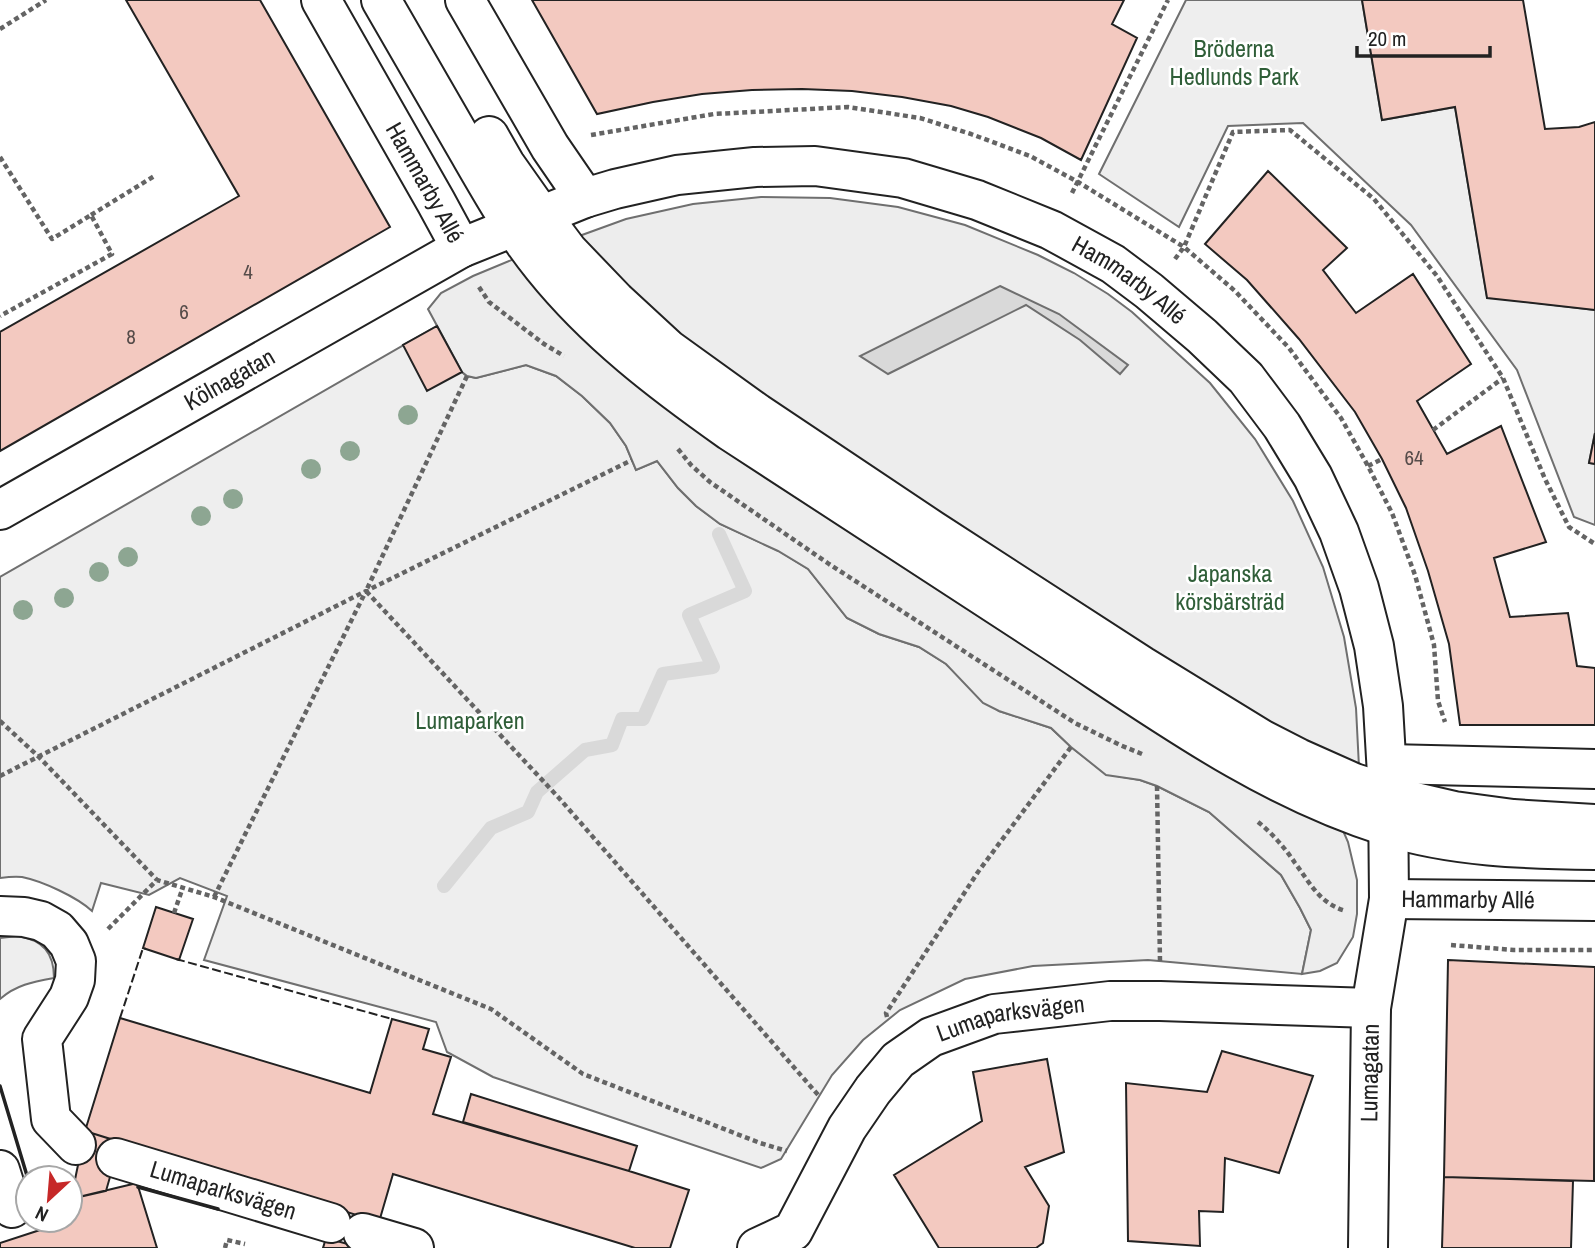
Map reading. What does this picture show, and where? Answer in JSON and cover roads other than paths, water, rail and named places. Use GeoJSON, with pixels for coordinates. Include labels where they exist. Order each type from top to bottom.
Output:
{"type":"FeatureCollection","features":[{"type":"Feature","properties":{"kind":"street","name":"Hammarby Allé"},"geometry":{"type":"LineString","coordinates":[[321,0],[461,248],[585,198],[677,176],[755,167],[815,166],[903,178],[977,200],[1051,230],[1113,264],[1202,336],[1246,378],[1282,426],[1318,488],[1339,532],[1359,589],[1376,658],[1383,706],[1388,794],[1389,899],[1595,901]]}},
{"type":"Feature","properties":{"kind":"street"},"geometry":{"type":"LineString","coordinates":[[381,0],[527,221]]}},
{"type":"Feature","properties":{"kind":"street"},"geometry":{"type":"LineString","coordinates":[[411,0],[505,164],[544,269],[599,328],[645,368],[730,431],[1128,691],[1220,749],[1286,786],[1349,813],[1388,794],[1595,769]]}},
{"type":"Feature","properties":{"kind":"street"},"geometry":{"type":"LineString","coordinates":[[465,0],[550,147],[585,198]]}},
{"type":"Feature","properties":{"kind":"street","name":"Kölnagatan"},"geometry":{"type":"LineString","coordinates":[[0,510],[461,248]]}},
{"type":"Feature","properties":{"kind":"street"},"geometry":{"type":"LineString","coordinates":[[1388,794],[1454,811],[1513,819],[1595,824]]}},
{"type":"Feature","properties":{"kind":"street"},"geometry":{"type":"LineString","coordinates":[[1388,794],[1416,834],[1489,845],[1595,850]]}},
{"type":"Feature","properties":{"kind":"street","name":"Lumagatan"},"geometry":{"type":"LineString","coordinates":[[1368,1248],[1371,1008],[1389,899]]}},
{"type":"Feature","properties":{"kind":"street"},"geometry":{"type":"LineString","coordinates":[[0,916],[41,921],[57,930],[69,944],[76,961],[75,980],[69,997],[42,1039],[51,1119],[76,1145]]}},
{"type":"Feature","properties":{"kind":"street","name":"Lumaparksvägen"},"geometry":{"type":"LineString","coordinates":[[757,1248],[797,1240],[828,1165],[847,1128],[898,1060],[931,1037],[994,1014],[1110,1001],[1371,1008]]}},
{"type":"Feature","properties":{"kind":"street","name":"Lumaparksvägen"},"geometry":{"type":"LineString","coordinates":[[116,1158],[414,1248]]}},
{"type":"Feature","properties":{"kind":"street"},"geometry":{"type":"LineString","coordinates":[[0,1170],[12,1208]]}},
{"type":"Feature","properties":{"kind":"waterway"},"geometry":{"type":"LineString","coordinates":[[444,886],[491,828],[528,812],[537,792],[585,750],[612,745],[622,719],[643,719],[663,674],[713,667],[689,615],[745,591],[719,534]]}},
{"type":"Feature","properties":{"kind":"park label","name":"Bröderna Hedlunds Park"},"geometry":{"type":"Point","coordinates":[1234,63]}},
{"type":"Feature","properties":{"kind":"park label","name":"Japanska körsbärsträd"},"geometry":{"type":"Point","coordinates":[1230,588]}},
{"type":"Feature","properties":{"kind":"park label","name":"Lumaparken"},"geometry":{"type":"Point","coordinates":[470,721]}}]}
